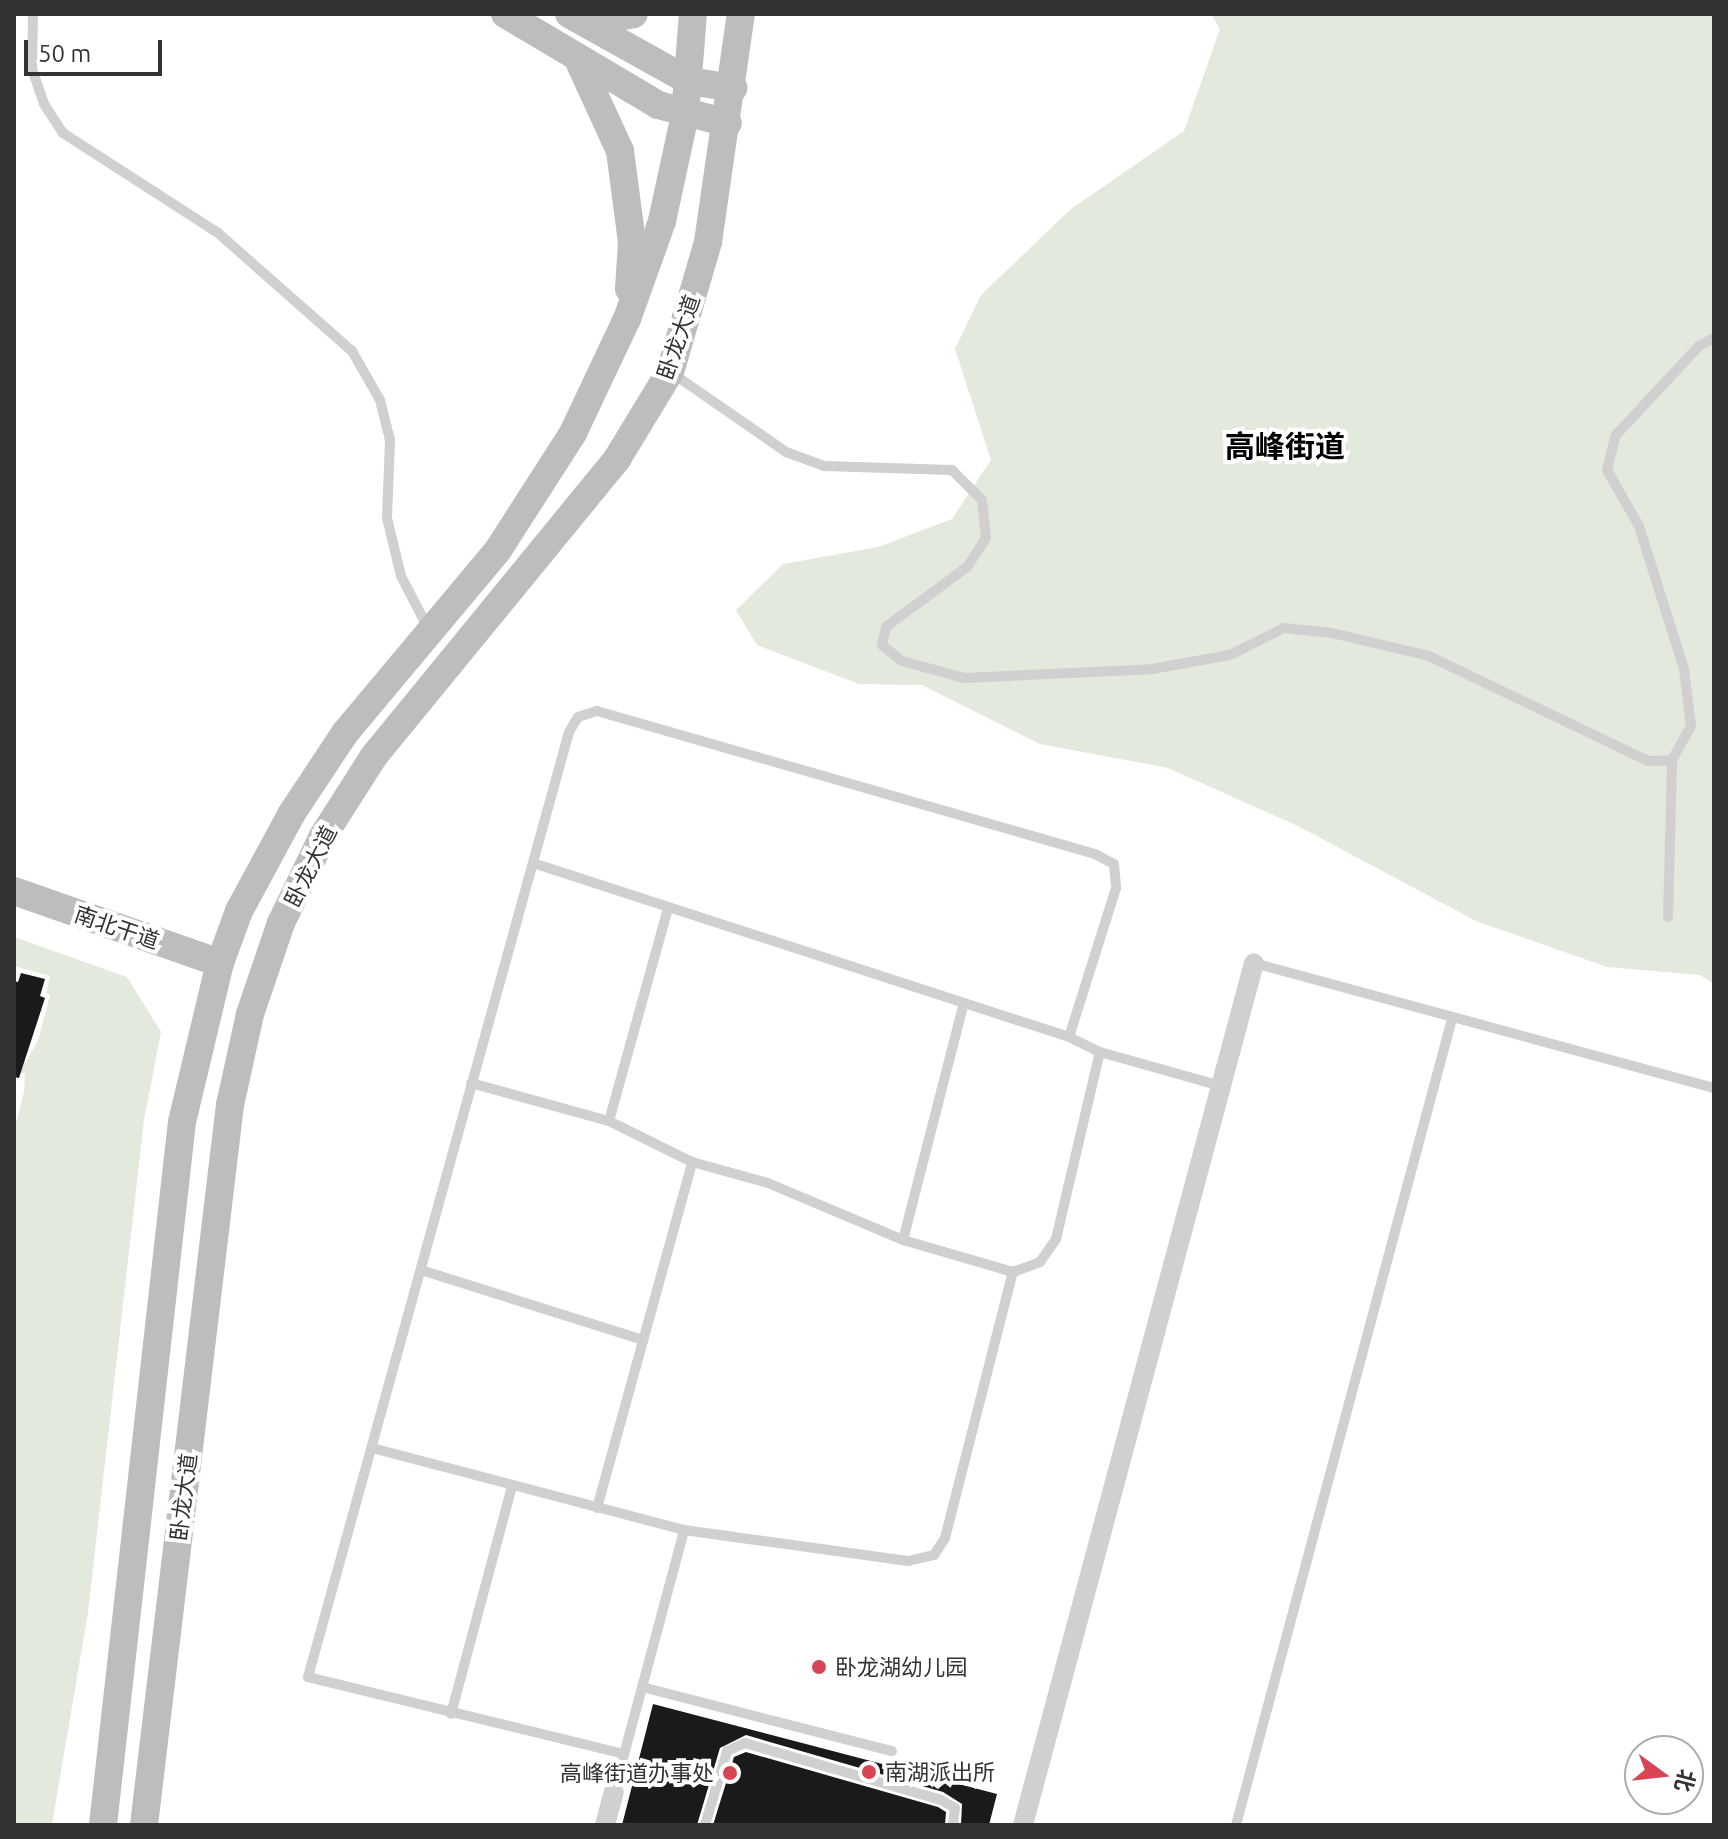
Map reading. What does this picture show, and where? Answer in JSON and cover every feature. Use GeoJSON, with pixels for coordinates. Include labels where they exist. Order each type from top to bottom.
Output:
{"type":"FeatureCollection","features":[{"type":"Feature","properties":{"kind":"main road"},"geometry":{"type":"LineString","coordinates":[[505,14],[685,115],[728,123]]}},
{"type":"Feature","properties":{"kind":"main road"},"geometry":{"type":"LineString","coordinates":[[569,14],[689,81],[733,88]]}},
{"type":"Feature","properties":{"kind":"main road"},"geometry":{"type":"LineString","coordinates":[[580,14],[607,19],[634,14]]}},
{"type":"Feature","properties":{"kind":"main road","name":"卧龙大道"},"geometry":{"type":"LineString","coordinates":[[103,1825],[182,1122],[220,963],[239,911],[292,813],[345,733],[498,550],[573,433],[627,319],[653,248],[685,115],[693,14]]}},
{"type":"Feature","properties":{"kind":"main road","name":"卧龙大道"},"geometry":{"type":"LineString","coordinates":[[144,1825],[230,1105],[250,1014],[281,923],[323,836],[374,756],[617,459],[670,372],[700,270],[728,123],[741,14]]}},
{"type":"Feature","properties":{"kind":"main road"},"geometry":{"type":"LineString","coordinates":[[577,57],[620,151],[629,197],[632,242],[627,319]]}},
{"type":"Feature","properties":{"kind":"main road"},"geometry":{"type":"LineString","coordinates":[[653,248],[679,229],[694,235],[700,270]]}},
{"type":"Feature","properties":{"kind":"main road","name":"南北干道"},"geometry":{"type":"LineString","coordinates":[[14,891],[220,963]]}},
{"type":"Feature","properties":{"kind":"street"},"geometry":{"type":"LineString","coordinates":[[1023,1825],[1254,963]]}},
{"type":"Feature","properties":{"kind":"street"},"geometry":{"type":"LineString","coordinates":[[605,1825],[614,1792]]}},
{"type":"Feature","properties":{"kind":"lane"},"geometry":{"type":"LineString","coordinates":[[33,14],[32,69],[44,104],[63,133],[218,233],[352,351],[380,400],[390,440],[387,518],[401,576],[430,632]]}},
{"type":"Feature","properties":{"kind":"lane"},"geometry":{"type":"LineString","coordinates":[[1668,917],[1672,760],[1691,726],[1684,669],[1639,526],[1607,470],[1616,435],[1699,346],[1714,338]]}},
{"type":"Feature","properties":{"kind":"lane"},"geometry":{"type":"LineString","coordinates":[[670,372],[786,452],[824,466],[952,470],[982,500],[986,538],[967,567],[886,627],[882,645],[902,661],[964,678],[1152,669],[1230,655],[1284,628],[1332,633],[1429,656],[1648,761],[1672,760]]}},
{"type":"Feature","properties":{"kind":"lane"},"geometry":{"type":"LineString","coordinates":[[624,1754],[308,1677],[569,732],[578,717],[597,711],[1095,854],[1114,864],[1116,888],[1069,1037]]}},
{"type":"Feature","properties":{"kind":"lane"},"geometry":{"type":"LineString","coordinates":[[533,863],[963,1006],[1069,1037],[1100,1052],[1221,1086]]}},
{"type":"Feature","properties":{"kind":"lane"},"geometry":{"type":"LineString","coordinates":[[609,1121],[668,908]]}},
{"type":"Feature","properties":{"kind":"lane"},"geometry":{"type":"LineString","coordinates":[[1254,963],[1714,1088]]}},
{"type":"Feature","properties":{"kind":"lane"},"geometry":{"type":"LineString","coordinates":[[903,1240],[963,1006]]}},
{"type":"Feature","properties":{"kind":"lane"},"geometry":{"type":"LineString","coordinates":[[1236,1825],[1452,1019]]}},
{"type":"Feature","properties":{"kind":"lane"},"geometry":{"type":"LineString","coordinates":[[471,1083],[609,1121],[692,1162],[768,1183],[903,1240],[1013,1272],[1040,1262],[1056,1239],[1100,1052]]}},
{"type":"Feature","properties":{"kind":"lane"},"geometry":{"type":"LineString","coordinates":[[597,1508],[692,1162]]}},
{"type":"Feature","properties":{"kind":"lane"},"geometry":{"type":"LineString","coordinates":[[421,1270],[643,1340]]}},
{"type":"Feature","properties":{"kind":"lane"},"geometry":{"type":"LineString","coordinates":[[372,1448],[684,1530],[908,1561],[934,1555],[945,1538],[1013,1272]]}},
{"type":"Feature","properties":{"kind":"lane"},"geometry":{"type":"LineString","coordinates":[[451,1714],[512,1487]]}},
{"type":"Feature","properties":{"kind":"lane"},"geometry":{"type":"LineString","coordinates":[[614,1792],[684,1530]]}},
{"type":"Feature","properties":{"kind":"lane"},"geometry":{"type":"LineString","coordinates":[[642,1687],[892,1751]]}},
{"type":"Feature","properties":{"kind":"lane"},"geometry":{"type":"LineString","coordinates":[[705,1825],[727,1751],[745,1743],[941,1800],[955,1808],[953,1825]]}},
{"type":"Feature","properties":{"kind":"shaded area"},"geometry":{"type":"Polygon","coordinates":[[[1211,14],[1714,14],[1714,984],[1700,975],[1607,967],[1476,921],[1298,826],[1168,768],[1040,744],[922,685],[859,684],[757,645],[736,610],[783,564],[878,547],[952,519],[991,460],[955,349],[981,295],[1071,209],[1184,131],[1220,29],[1211,14]]]}},
{"type":"Feature","properties":{"kind":"shaded area"},"geometry":{"type":"Polygon","coordinates":[[[14,937],[127,977],[161,1032],[144,1120],[88,1612],[52,1825],[14,1825],[14,1131],[24,1092],[25,1074],[20,1072],[38,1041],[50,995],[46,993],[50,976],[14,966],[14,937]]]}},
{"type":"Feature","properties":{"kind":"building"},"geometry":{"type":"Polygon","coordinates":[[[21,973],[45,979],[40,996],[45,998],[19,1078],[14,1077],[14,981],[18,982],[21,973]]]}},
{"type":"Feature","properties":{"kind":"building"},"geometry":{"type":"Polygon","coordinates":[[[653,1704],[997,1794],[989,1825],[961,1825],[962,1804],[943,1792],[746,1735],[720,1748],[697,1825],[622,1825],[653,1704]]]}},
{"type":"Feature","properties":{"kind":"building"},"geometry":{"type":"Polygon","coordinates":[[[746,1752],[938,1807],[946,1812],[945,1825],[713,1825],[734,1757],[746,1752]]]}},
{"type":"Feature","properties":{"kind":"place","name":"卧龙湖幼儿园"},"geometry":{"type":"Point","coordinates":[819,1667]}},
{"type":"Feature","properties":{"kind":"place","name":"南湖派出所"},"geometry":{"type":"Point","coordinates":[869,1772]}},
{"type":"Feature","properties":{"kind":"place","name":"高峰街道办事处"},"geometry":{"type":"Point","coordinates":[730,1773]}},
{"type":"Feature","properties":{"kind":"district","name":"高峰街道"},"geometry":{"type":"Point","coordinates":[1285,446]}}]}
